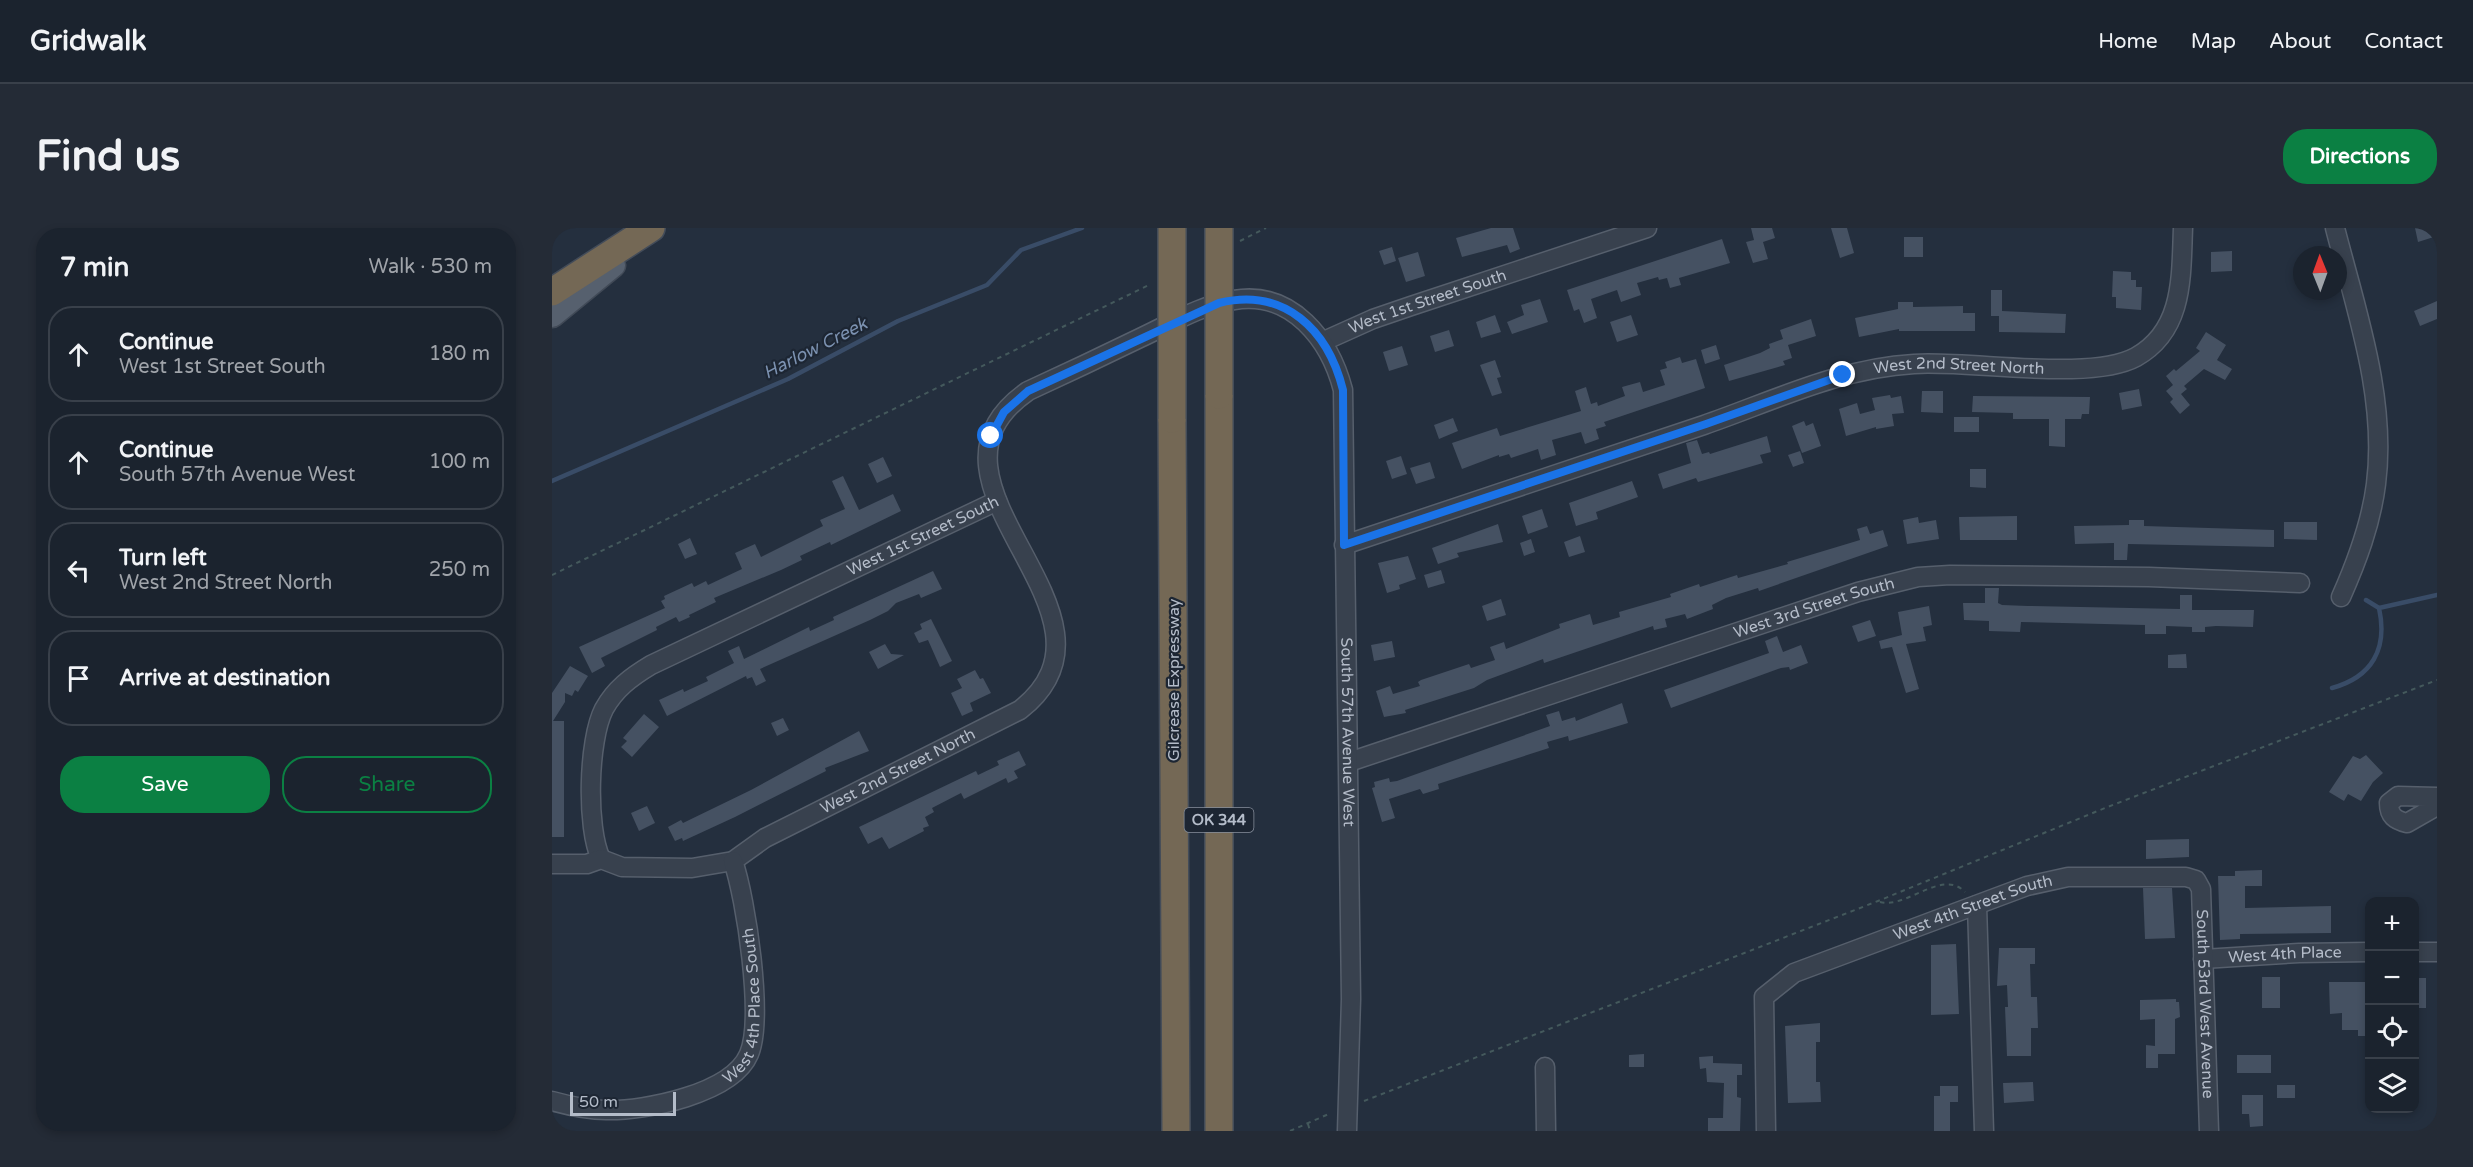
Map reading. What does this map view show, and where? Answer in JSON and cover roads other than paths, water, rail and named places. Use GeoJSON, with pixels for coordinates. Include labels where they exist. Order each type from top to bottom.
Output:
{"type":"FeatureCollection","features":[{"type":"Feature","properties":{"kind":"highway"},"geometry":{"type":"LineString","coordinates":[[552,292],[651,228]]}},
{"type":"Feature","properties":{"kind":"highway","name":"Gilcrease Expressway"},"geometry":{"type":"LineString","coordinates":[[1172,228],[1176,1123]]}},
{"type":"Feature","properties":{"kind":"highway","name":"OK 344"},"geometry":{"type":"LineString","coordinates":[[1220,1131],[1219,395],[1227,236]]}},
{"type":"Feature","properties":{"kind":"main road"},"geometry":{"type":"LineString","coordinates":[[552,315],[657,228]]}},
{"type":"Feature","properties":{"kind":"street","name":"West 1st Street South"},"geometry":{"type":"LineString","coordinates":[[601,859],[593,833],[593,775],[597,727],[603,711],[620,687],[651,665],[997,501],[990,481],[988,465],[991,436],[1004,412],[1028,391],[1193,314],[1235,299],[1265,302],[1284,308],[1299,316],[1324,341],[1411,306],[1647,228]]}},
{"type":"Feature","properties":{"kind":"street","name":"West 2nd Street North"},"geometry":{"type":"LineString","coordinates":[[1344,545],[1706,424],[1843,375],[1915,364],[2104,368],[2134,358],[2161,338],[2175,314],[2181,279],[2183,228]]}},
{"type":"Feature","properties":{"kind":"street"},"geometry":{"type":"LineString","coordinates":[[2335,228],[2368,358],[2377,450],[2376,484],[2366,532],[2341,597]]}},
{"type":"Feature","properties":{"kind":"street","name":"South 57th Avenue West"},"geometry":{"type":"LineString","coordinates":[[1324,341],[1337,367],[1343,390],[1351,999],[1347,1131]]}},
{"type":"Feature","properties":{"kind":"street","name":"West 2nd Street North"},"geometry":{"type":"LineString","coordinates":[[552,864],[586,864],[601,859],[622,867],[651,869],[692,868],[733,861],[765,838],[1020,710],[1041,691],[1053,670],[1056,656],[1055,623],[997,501]]}},
{"type":"Feature","properties":{"kind":"street","name":"West 3rd Street South"},"geometry":{"type":"LineString","coordinates":[[1348,762],[1858,592],[1918,577],[1950,575],[2149,577],[2300,583]]}},
{"type":"Feature","properties":{"kind":"street"},"geometry":{"type":"LineString","coordinates":[[2437,797],[2398,796],[2389,803],[2389,811],[2397,820],[2407,823],[2437,807]]}},
{"type":"Feature","properties":{"kind":"street","name":"West 4th Place South"},"geometry":{"type":"LineString","coordinates":[[552,1101],[577,1108],[608,1110],[657,1106],[722,1082],[737,1071],[748,1056],[755,1034],[755,1005],[742,887],[733,861]]}},
{"type":"Feature","properties":{"kind":"street","name":"West 4th Street South"},"geometry":{"type":"LineString","coordinates":[[1766,1131],[1764,997],[1794,973],[2027,886],[2068,877],[2186,877],[2196,880]]}},
{"type":"Feature","properties":{"kind":"street","name":"South 53rd West Avenue"},"geometry":{"type":"LineString","coordinates":[[2196,880],[2200,889],[2209,1131]]}},
{"type":"Feature","properties":{"kind":"street"},"geometry":{"type":"LineString","coordinates":[[1977,905],[1984,1131]]}},
{"type":"Feature","properties":{"kind":"street","name":"West 4th Place"},"geometry":{"type":"LineString","coordinates":[[2203,958],[2365,952]]}},
{"type":"Feature","properties":{"kind":"street"},"geometry":{"type":"LineString","coordinates":[[2419,952],[2437,952]]}},
{"type":"Feature","properties":{"kind":"street"},"geometry":{"type":"LineString","coordinates":[[1545,1067],[1546,1131]]}},
{"type":"Feature","properties":{"kind":"waterway","name":"Harlow Creek"},"geometry":{"type":"LineString","coordinates":[[552,481],[788,379],[898,321],[987,285],[1021,250],[1082,228]]}},
{"type":"Feature","properties":{"kind":"waterway"},"geometry":{"type":"LineString","coordinates":[[2379,608],[2437,595]]}},
{"type":"Feature","properties":{"kind":"waterway"},"geometry":{"type":"LineString","coordinates":[[2332,688],[2346,683],[2367,669],[2379,648],[2381,636],[2379,608],[2366,600]]}}]}
